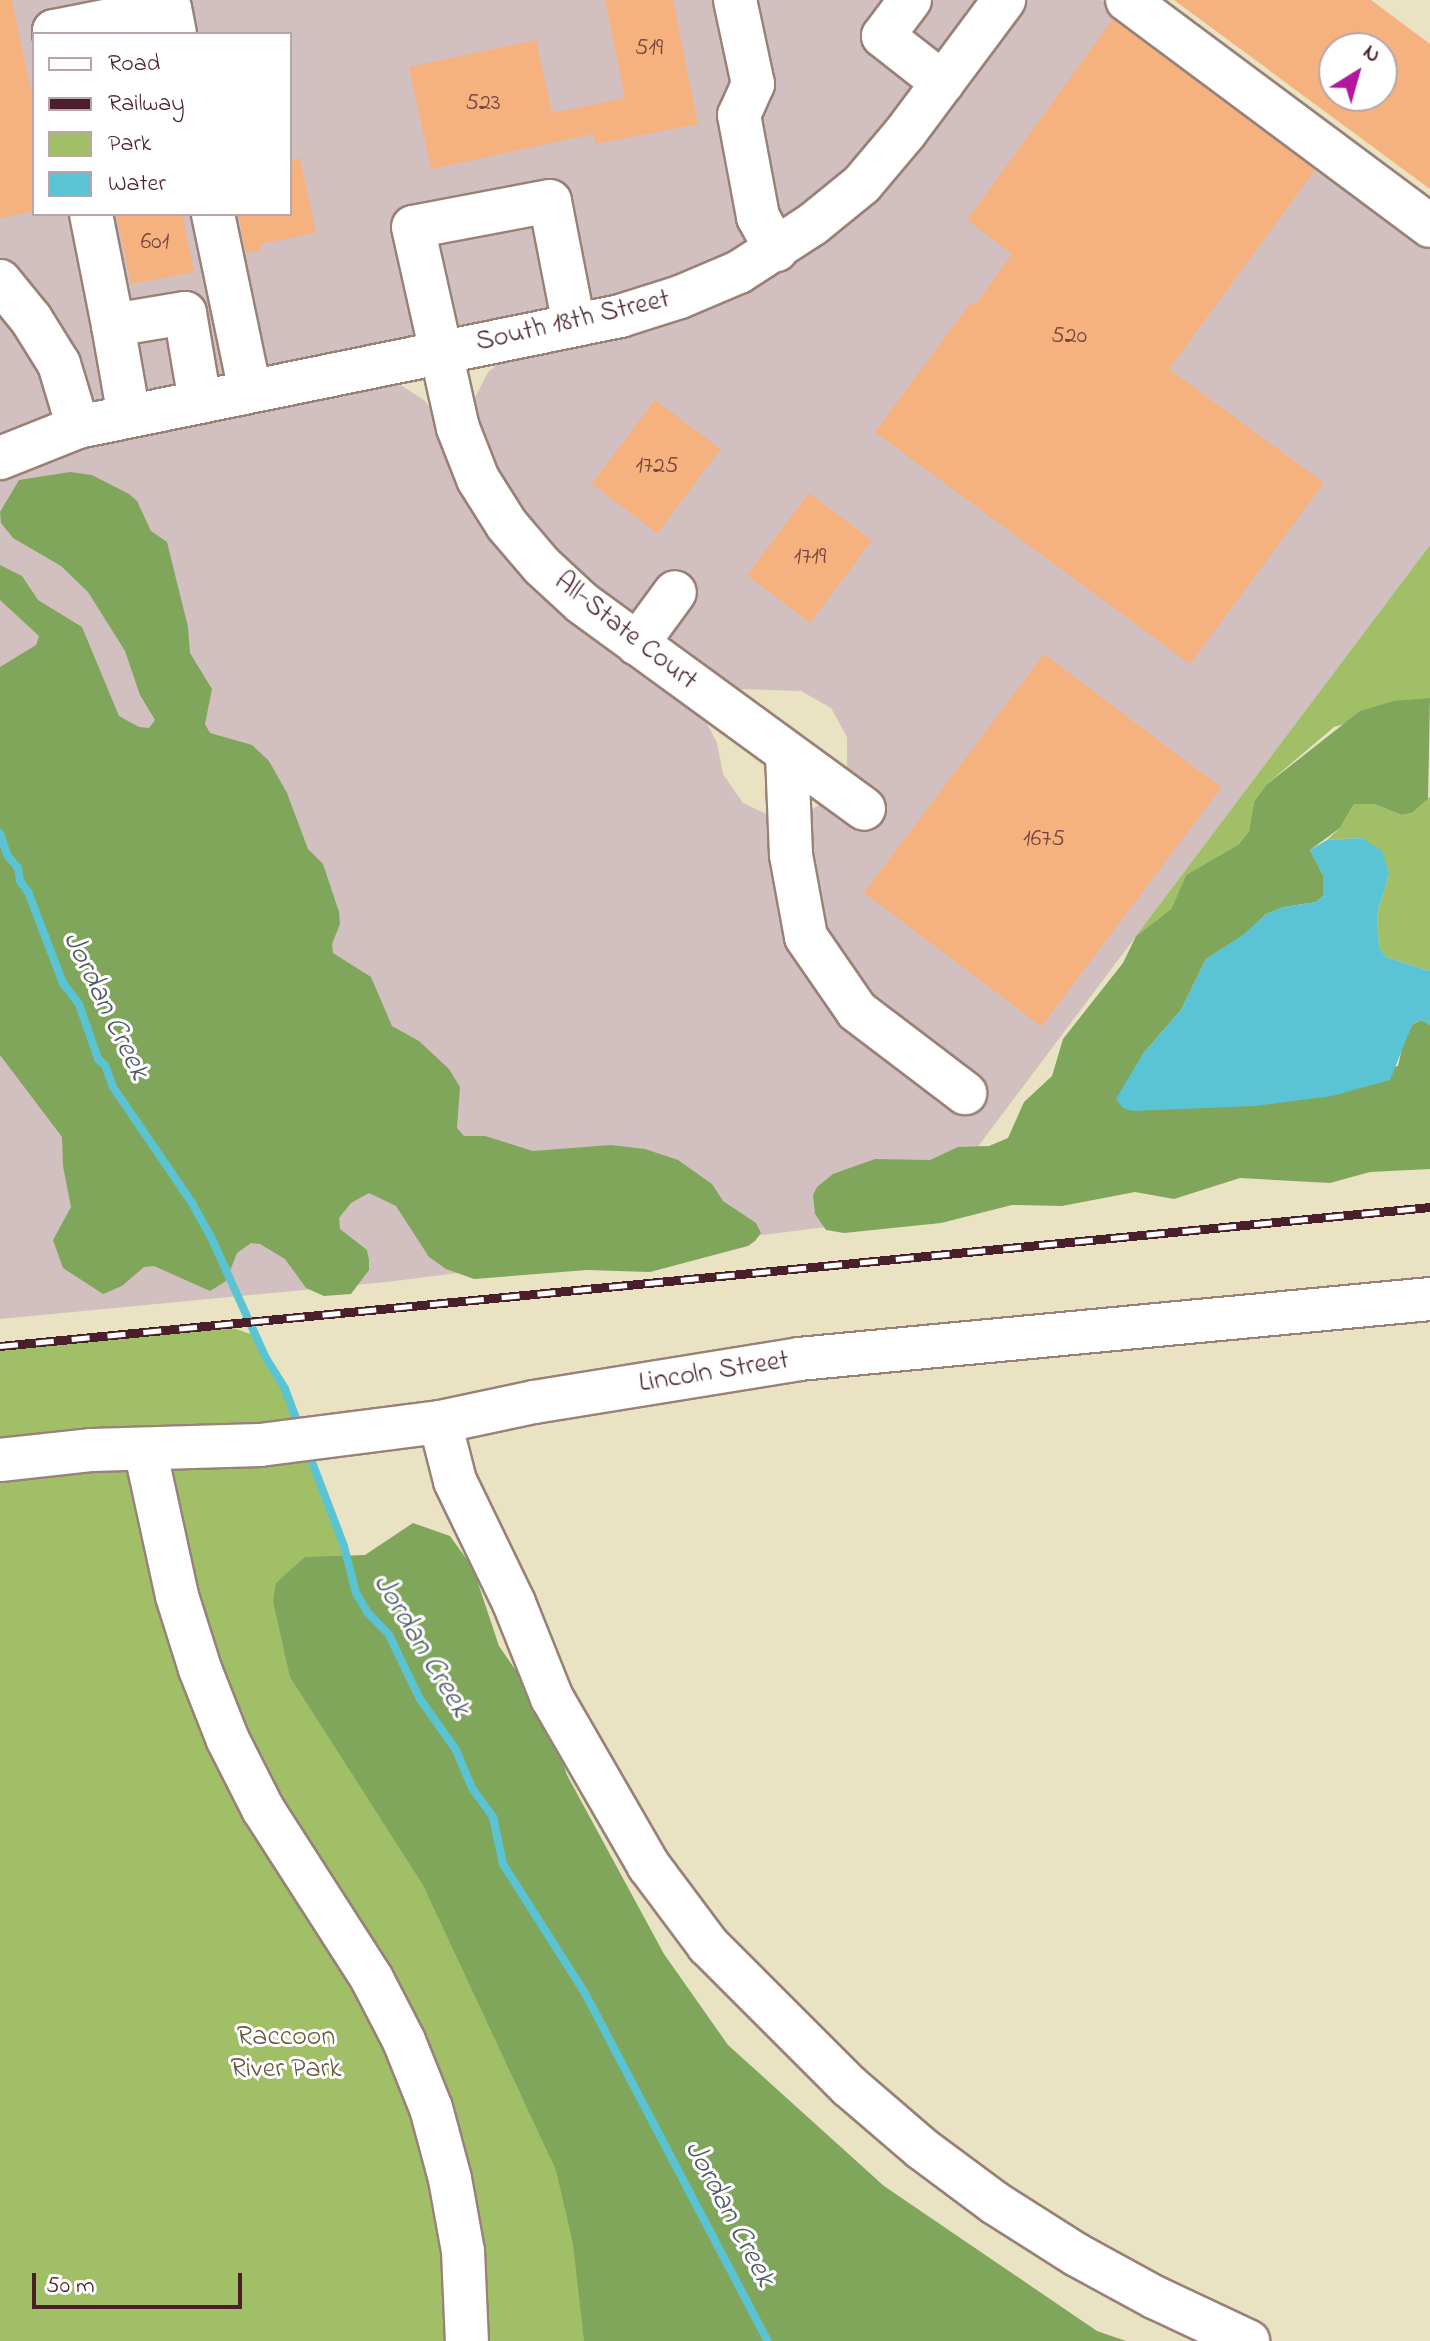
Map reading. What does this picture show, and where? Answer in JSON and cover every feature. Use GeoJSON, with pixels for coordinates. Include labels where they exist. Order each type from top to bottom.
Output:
{"type":"FeatureCollection","features":[{"type":"Feature","properties":{"kind":"street"},"geometry":{"type":"LineString","coordinates":[[735,0],[753,84],[739,115],[758,217],[776,250]]}},
{"type":"Feature","properties":{"kind":"street"},"geometry":{"type":"LineString","coordinates":[[910,0],[883,36],[943,83]]}},
{"type":"Feature","properties":{"kind":"street","name":"South 18th Street"},"geometry":{"type":"LineString","coordinates":[[0,458],[78,427],[620,316],[680,297],[739,272],[776,250],[862,184],[943,83],[1004,0]]}},
{"type":"Feature","properties":{"kind":"street"},"geometry":{"type":"LineString","coordinates":[[1127,0],[1430,226]]}},
{"type":"Feature","properties":{"kind":"street"},"geometry":{"type":"LineString","coordinates":[[54,32],[170,8],[175,32]]}},
{"type":"Feature","properties":{"kind":"street","name":"All-State Court"},"geometry":{"type":"LineString","coordinates":[[574,325],[550,201],[413,227],[458,428],[473,466],[507,525],[562,585],[637,644],[864,809]]}},
{"type":"Feature","properties":{"kind":"street"},"geometry":{"type":"LineString","coordinates":[[91,216],[113,325],[165,409]]}},
{"type":"Feature","properties":{"kind":"street"},"geometry":{"type":"LineString","coordinates":[[213,216],[250,391]]}},
{"type":"Feature","properties":{"kind":"street"},"geometry":{"type":"LineString","coordinates":[[0,281],[31,319],[59,364],[78,427]]}},
{"type":"Feature","properties":{"kind":"street"},"geometry":{"type":"LineString","coordinates":[[113,325],[185,313],[165,409]]}},
{"type":"Feature","properties":{"kind":"street"},"geometry":{"type":"LineString","coordinates":[[637,644],[675,592]]}},
{"type":"Feature","properties":{"kind":"street"},"geometry":{"type":"LineString","coordinates":[[787,755],[791,855],[806,937],[857,1011],[965,1093]]}},
{"type":"Feature","properties":{"kind":"street","name":"Lincoln Street"},"geometry":{"type":"LineString","coordinates":[[0,1460],[145,1449],[260,1445],[440,1422],[534,1402],[799,1359],[1185,1325],[1430,1299]]}},
{"type":"Feature","properties":{"kind":"street"},"geometry":{"type":"LineString","coordinates":[[440,1422],[455,1481],[514,1603],[552,1698],[649,1866],[708,1945],[849,2086],[921,2148],[995,2203],[1077,2255],[1156,2298],[1248,2341]]}},
{"type":"Feature","properties":{"kind":"street"},"geometry":{"type":"LineString","coordinates":[[145,1449],[177,1596],[200,1669],[228,1740],[263,1809],[372,1979],[404,2041],[431,2108],[450,2179],[463,2251],[467,2341]]}},
{"type":"Feature","properties":{"kind":"shaded area"},"geometry":{"type":"Polygon","coordinates":[[[0,0],[984,0],[861,161],[771,234],[662,287],[81,406],[0,436],[0,0]]]}},
{"type":"Feature","properties":{"kind":"shaded area"},"geometry":{"type":"Polygon","coordinates":[[[1025,0],[1101,0],[1430,244],[1430,545],[931,1209],[826,1227],[386,1282],[0,1319],[0,481],[70,450],[150,427],[376,381],[402,386],[424,400],[432,410],[467,491],[509,554],[535,583],[704,718],[717,743],[723,774],[743,803],[773,817],[805,814],[832,797],[847,769],[847,737],[831,708],[801,691],[738,689],[712,679],[578,578],[527,524],[507,493],[475,427],[475,398],[488,372],[511,354],[626,331],[686,313],[764,278],[823,239],[897,170],[1025,0]]]}},
{"type":"Feature","properties":{"kind":"green space"},"geometry":{"type":"Polygon","coordinates":[[[70,472],[92,475],[129,494],[137,501],[151,531],[167,542],[188,627],[190,653],[212,689],[205,724],[210,733],[252,745],[269,761],[287,793],[308,849],[323,864],[339,912],[340,924],[332,944],[333,953],[371,977],[392,1026],[419,1041],[449,1069],[460,1087],[457,1128],[464,1136],[485,1136],[533,1151],[611,1145],[645,1149],[678,1160],[712,1184],[723,1201],[756,1223],[761,1233],[755,1241],[748,1246],[650,1272],[587,1270],[474,1279],[446,1269],[429,1257],[396,1206],[369,1193],[351,1203],[339,1218],[340,1229],[367,1250],[369,1260],[369,1270],[351,1294],[324,1296],[306,1288],[285,1259],[260,1244],[251,1243],[237,1253],[226,1281],[210,1291],[154,1266],[144,1267],[122,1286],[103,1294],[63,1268],[53,1240],[71,1207],[63,1166],[62,1137],[0,1055],[0,667],[36,645],[39,636],[0,600],[0,565],[22,576],[38,600],[82,627],[119,716],[139,727],[149,728],[155,720],[140,695],[125,651],[88,592],[61,566],[13,538],[1,523],[0,512],[19,480],[70,472]]]}},
{"type":"Feature","properties":{"kind":"green space"},"geometry":{"type":"Polygon","coordinates":[[[1430,545],[1430,698],[1334,727],[1266,785],[1254,802],[1249,831],[1237,846],[1186,875],[1171,909],[1136,936],[1430,545]]]}},
{"type":"Feature","properties":{"kind":"green space"},"geometry":{"type":"Polygon","coordinates":[[[1430,698],[1428,799],[1412,813],[1402,815],[1374,804],[1354,804],[1340,828],[1310,850],[1323,875],[1323,896],[1316,902],[1284,907],[1266,914],[1244,935],[1206,959],[1181,1010],[1142,1055],[1204,1106],[1254,1106],[1398,1066],[1412,1025],[1421,1020],[1430,1025],[1430,1169],[1370,1172],[1330,1183],[1240,1178],[1174,1199],[1135,1192],[1062,1206],[1012,1205],[941,1223],[844,1233],[826,1230],[815,1214],[813,1195],[817,1187],[833,1174],[875,1159],[930,1160],[958,1147],[989,1146],[1008,1138],[1024,1102],[1052,1076],[1063,1039],[1123,963],[1136,936],[1171,909],[1186,875],[1238,845],[1249,831],[1254,802],[1266,785],[1360,711],[1394,701],[1430,698]]]}},
{"type":"Feature","properties":{"kind":"green space"},"geometry":{"type":"Polygon","coordinates":[[[1430,797],[1430,971],[1386,957],[1379,947],[1377,914],[1389,874],[1362,838],[1327,840],[1340,828],[1354,804],[1374,804],[1402,815],[1412,813],[1430,797]]]}},
{"type":"Feature","properties":{"kind":"green space","name":"Raccoon River Park"},"geometry":{"type":"Polygon","coordinates":[[[221,1324],[257,1336],[285,1389],[344,1546],[350,1572],[768,2341],[0,2341],[0,1346],[221,1324]]]}},
{"type":"Feature","properties":{"kind":"green space"},"geometry":{"type":"Polygon","coordinates":[[[413,1523],[450,1536],[473,1568],[499,1646],[548,1717],[567,1775],[664,1954],[728,2045],[884,2186],[1097,2331],[1126,2341],[584,2341],[573,2244],[556,2170],[423,1885],[290,1677],[273,1601],[276,1583],[305,1557],[365,1555],[413,1523]]]}},
{"type":"Feature","properties":{"kind":"water"},"geometry":{"type":"Polygon","coordinates":[[[1362,838],[1382,851],[1389,874],[1377,914],[1379,947],[1386,957],[1430,971],[1430,1025],[1421,1020],[1412,1025],[1390,1080],[1332,1096],[1254,1106],[1133,1111],[1123,1108],[1116,1099],[1142,1055],[1181,1010],[1206,959],[1243,935],[1266,914],[1284,907],[1316,902],[1323,896],[1323,875],[1310,850],[1327,840],[1362,838]]]}},
{"type":"Feature","properties":{"kind":"building"},"geometry":{"type":"Polygon","coordinates":[[[0,0],[12,0],[32,95],[32,211],[0,218],[0,0]]]}},
{"type":"Feature","properties":{"kind":"building"},"geometry":{"type":"Polygon","coordinates":[[[605,0],[673,0],[698,124],[596,144],[593,134],[431,169],[409,67],[536,40],[552,113],[625,98],[605,0]]]}},
{"type":"Feature","properties":{"kind":"building"},"geometry":{"type":"Polygon","coordinates":[[[1174,0],[1371,0],[1430,44],[1430,189],[1326,112],[1398,112],[1398,32],[1318,32],[1318,106],[1174,0]]]}},
{"type":"Feature","properties":{"kind":"building"},"geometry":{"type":"Polygon","coordinates":[[[1113,19],[1315,170],[1169,369],[1324,483],[1190,664],[875,432],[971,302],[975,305],[1012,254],[967,220],[1113,19]]]}},
{"type":"Feature","properties":{"kind":"building"},"geometry":{"type":"Polygon","coordinates":[[[300,158],[316,233],[260,244],[262,250],[246,253],[238,216],[292,216],[292,160],[300,158]]]}},
{"type":"Feature","properties":{"kind":"building"},"geometry":{"type":"Polygon","coordinates":[[[116,216],[182,216],[194,272],[131,284],[116,216]]]}},
{"type":"Feature","properties":{"kind":"building"},"geometry":{"type":"Polygon","coordinates":[[[655,400],[720,449],[657,533],[592,484],[655,400]]]}},
{"type":"Feature","properties":{"kind":"building"},"geometry":{"type":"Polygon","coordinates":[[[809,493],[872,541],[810,623],[747,575],[809,493]]]}},
{"type":"Feature","properties":{"kind":"building"},"geometry":{"type":"Polygon","coordinates":[[[1044,654],[1221,788],[1041,1026],[864,893],[1044,654]]]}},
{"type":"Feature","properties":{"kind":"waterway","name":"Jordan Creek"},"geometry":{"type":"LineString","coordinates":[[0,833],[7,855],[18,868],[20,881],[28,892],[63,983],[79,1004],[98,1059],[105,1065],[113,1087],[192,1203],[211,1237],[266,1358],[285,1389],[300,1429]]}},
{"type":"Feature","properties":{"kind":"waterway","name":"Jordan Creek"},"geometry":{"type":"LineString","coordinates":[[307,1449],[344,1546],[356,1593],[368,1613],[389,1635],[420,1699],[456,1750],[472,1788],[493,1817],[503,1864],[586,1995],[768,2341]]}},
{"type":"Feature","properties":{"kind":"railway"},"geometry":{"type":"LineString","coordinates":[[0,1346],[1430,1207]]}}]}
